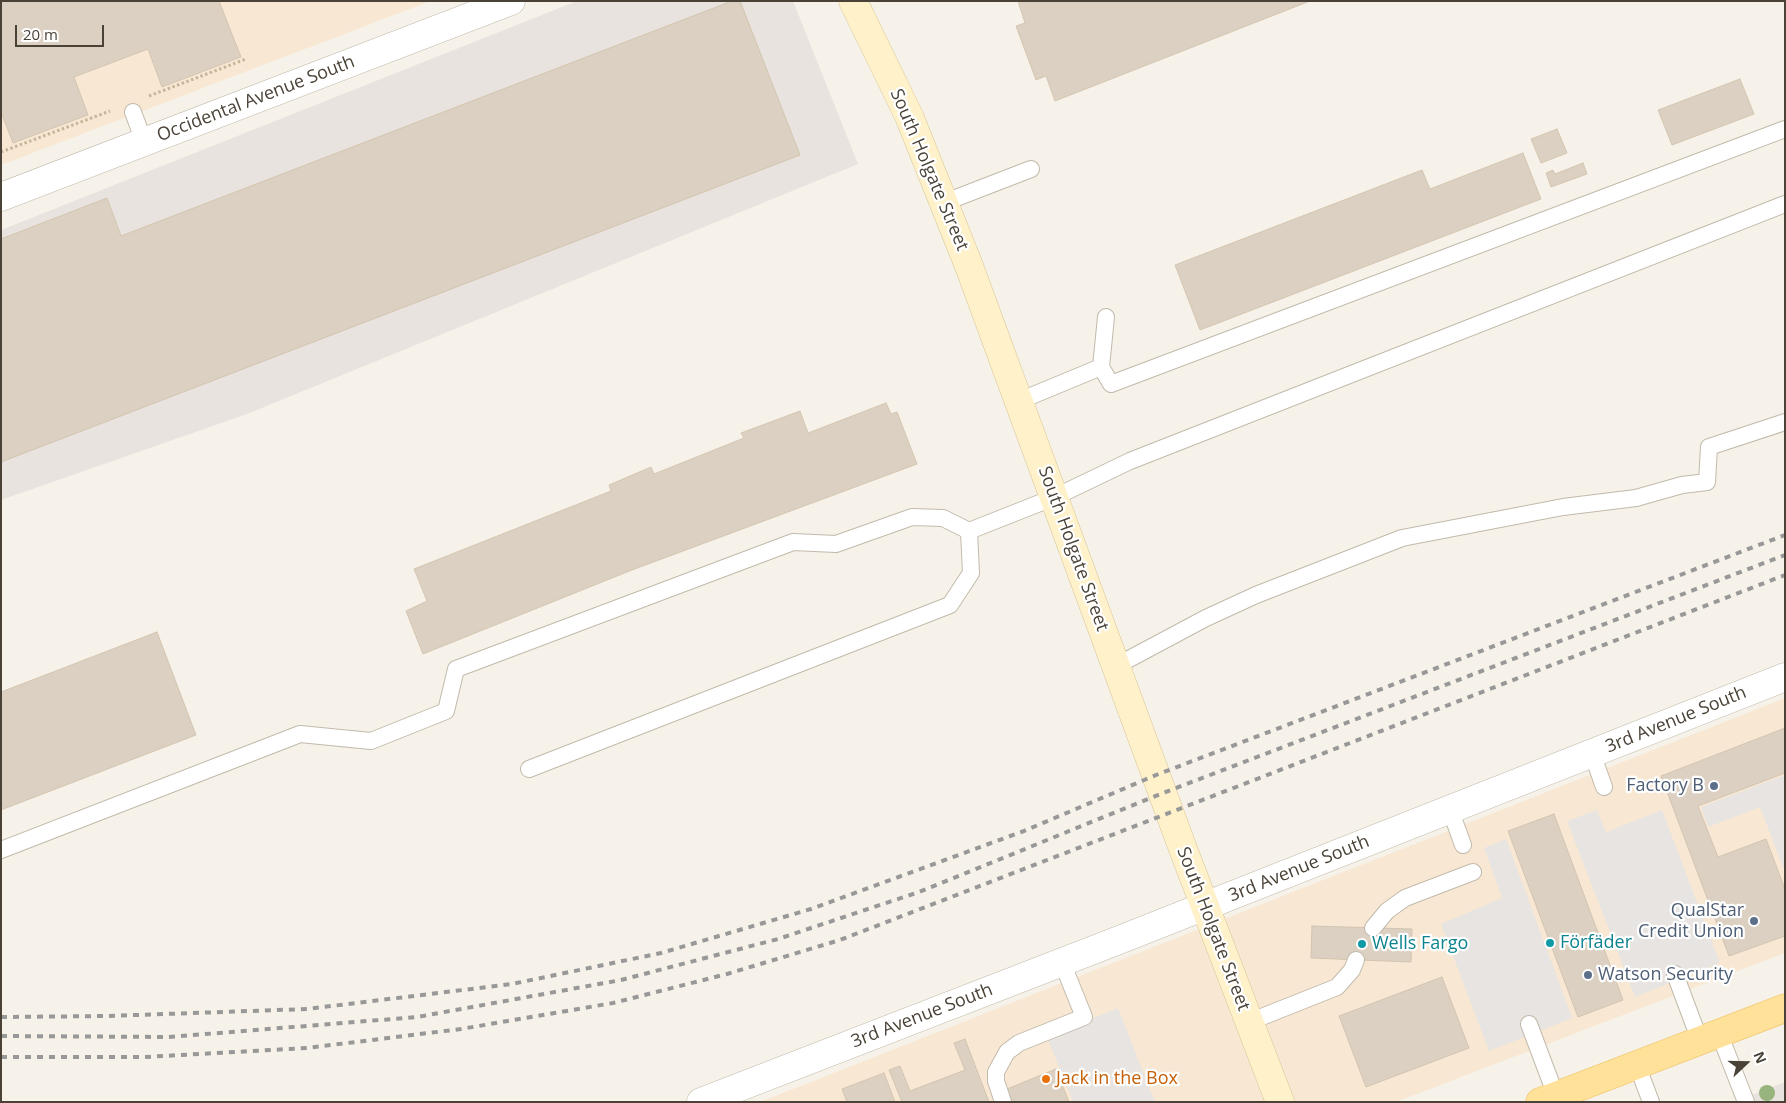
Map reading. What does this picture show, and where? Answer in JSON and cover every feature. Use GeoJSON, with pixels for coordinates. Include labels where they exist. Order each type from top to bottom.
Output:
{"type":"FeatureCollection","features":[{"type":"Feature","properties":{"kind":"main road","name":"South Holgate Street"},"geometry":{"type":"LineString","coordinates":[[853,1],[909,116],[944,203],[1055,497],[1205,906],[1280,1102]]}},
{"type":"Feature","properties":{"kind":"main road"},"geometry":{"type":"LineString","coordinates":[[1548,1099],[1785,1008]]}},
{"type":"Feature","properties":{"kind":"street","name":"Occidental Avenue South"},"geometry":{"type":"LineString","coordinates":[[1,197],[511,1]]}},
{"type":"Feature","properties":{"kind":"street","name":"3rd Avenue South"},"geometry":{"type":"LineString","coordinates":[[700,1102],[1205,906],[1785,677]]}},
{"type":"Feature","properties":{"kind":"lane"},"geometry":{"type":"LineString","coordinates":[[132,112],[144,142]]}},
{"type":"Feature","properties":{"kind":"lane"},"geometry":{"type":"LineString","coordinates":[[1106,317],[1101,367],[1111,384],[1785,129]]}},
{"type":"Feature","properties":{"kind":"lane"},"geometry":{"type":"LineString","coordinates":[[944,203],[1031,169]]}},
{"type":"Feature","properties":{"kind":"lane"},"geometry":{"type":"LineString","coordinates":[[1,850],[300,734],[371,740],[446,711],[456,670],[793,542],[836,544],[912,517],[943,518],[969,531],[1055,497],[1130,461],[1785,204]]}},
{"type":"Feature","properties":{"kind":"lane"},"geometry":{"type":"LineString","coordinates":[[1019,401],[1101,367]]}},
{"type":"Feature","properties":{"kind":"lane"},"geometry":{"type":"LineString","coordinates":[[1116,666],[1206,618],[1256,595],[1402,538],[1563,507],[1636,498],[1682,485],[1707,482],[1709,447],[1785,422]]}},
{"type":"Feature","properties":{"kind":"lane"},"geometry":{"type":"LineString","coordinates":[[529,769],[950,604],[971,574],[969,531]]}},
{"type":"Feature","properties":{"kind":"lane"},"geometry":{"type":"LineString","coordinates":[[1592,753],[1604,786]]}},
{"type":"Feature","properties":{"kind":"lane"},"geometry":{"type":"LineString","coordinates":[[1450,809],[1463,845]]}},
{"type":"Feature","properties":{"kind":"lane"},"geometry":{"type":"LineString","coordinates":[[1373,928],[1387,911],[1405,898],[1473,872]]}},
{"type":"Feature","properties":{"kind":"lane"},"geometry":{"type":"LineString","coordinates":[[1249,1022],[1337,987],[1352,970],[1356,960]]}},
{"type":"Feature","properties":{"kind":"lane"},"geometry":{"type":"LineString","coordinates":[[1003,1102],[996,1080],[996,1072],[1007,1052],[1019,1043],[1084,1017],[1062,962]]}},
{"type":"Feature","properties":{"kind":"lane"},"geometry":{"type":"LineString","coordinates":[[1675,974],[1746,1102]]}},
{"type":"Feature","properties":{"kind":"lane"},"geometry":{"type":"LineString","coordinates":[[1529,1024],[1548,1099]]}},
{"type":"Feature","properties":{"kind":"lane"},"geometry":{"type":"LineString","coordinates":[[1637,1065],[1651,1102]]}},
{"type":"Feature","properties":{"kind":"shaded area"},"geometry":{"type":"Polygon","coordinates":[[[1,1],[431,1],[1,165],[1,1]]]}},
{"type":"Feature","properties":{"kind":"shaded area"},"geometry":{"type":"Polygon","coordinates":[[[577,1],[793,1],[858,164],[247,414],[1,500],[1,230],[577,1]]]}},
{"type":"Feature","properties":{"kind":"shaded area"},"geometry":{"type":"Polygon","coordinates":[[[1785,698],[1785,953],[1396,1102],[760,1102],[1785,698]]]}},
{"type":"Feature","properties":{"kind":"shaded area"},"geometry":{"type":"Polygon","coordinates":[[[1785,775],[1785,872],[1760,807],[1708,827],[1701,807],[1785,775]]]}},
{"type":"Feature","properties":{"kind":"shaded area"},"geometry":{"type":"Polygon","coordinates":[[[1597,810],[1606,832],[1662,810],[1720,963],[1635,997],[1567,821],[1597,810]]]}},
{"type":"Feature","properties":{"kind":"shaded area"},"geometry":{"type":"Polygon","coordinates":[[[1506,839],[1572,1018],[1489,1051],[1441,924],[1502,898],[1484,848],[1506,839]]]}},
{"type":"Feature","properties":{"kind":"shaded area"},"geometry":{"type":"Polygon","coordinates":[[[1118,1008],[1155,1102],[1073,1102],[1047,1037],[1118,1008]]]}},
{"type":"Feature","properties":{"kind":"shaded area"},"geometry":{"type":"Polygon","coordinates":[[[1785,1082],[1785,1102],[1734,1102],[1785,1082]]]}},
{"type":"Feature","properties":{"kind":"building"},"geometry":{"type":"Polygon","coordinates":[[[1,1],[219,1],[241,57],[162,87],[148,49],[74,77],[88,115],[13,143],[1,112],[1,1]]]}},
{"type":"Feature","properties":{"kind":"building"},"geometry":{"type":"Polygon","coordinates":[[[732,1],[740,1],[800,155],[1,462],[1,239],[107,198],[121,236],[732,1]]]}},
{"type":"Feature","properties":{"kind":"building"},"geometry":{"type":"Polygon","coordinates":[[[1018,1],[1310,1],[1055,101],[1046,76],[1036,80],[1016,26],[1025,23],[1018,1]]]}},
{"type":"Feature","properties":{"kind":"building"},"geometry":{"type":"Polygon","coordinates":[[[1740,79],[1754,114],[1672,145],[1658,110],[1740,79]]]}},
{"type":"Feature","properties":{"kind":"building"},"geometry":{"type":"Polygon","coordinates":[[[1557,129],[1567,153],[1541,163],[1531,139],[1557,129]]]}},
{"type":"Feature","properties":{"kind":"building"},"geometry":{"type":"Polygon","coordinates":[[[1523,153],[1541,199],[1200,330],[1175,265],[1422,170],[1430,189],[1523,153]]]}},
{"type":"Feature","properties":{"kind":"building"},"geometry":{"type":"Polygon","coordinates":[[[1583,163],[1587,174],[1551,187],[1546,173],[1553,170],[1555,174],[1583,163]]]}},
{"type":"Feature","properties":{"kind":"building"},"geometry":{"type":"Polygon","coordinates":[[[886,403],[891,414],[897,412],[917,464],[632,570],[423,654],[406,611],[427,601],[414,569],[611,491],[609,485],[651,467],[654,474],[744,438],[741,433],[800,411],[808,433],[886,403]]]}},
{"type":"Feature","properties":{"kind":"building"},"geometry":{"type":"Polygon","coordinates":[[[157,632],[196,735],[1,810],[1,692],[157,632]]]}},
{"type":"Feature","properties":{"kind":"building"},"geometry":{"type":"Polygon","coordinates":[[[1785,728],[1785,773],[1698,806],[1718,857],[1766,839],[1785,889],[1785,936],[1729,956],[1661,776],[1785,728]]]}},
{"type":"Feature","properties":{"kind":"building"},"geometry":{"type":"Polygon","coordinates":[[[1554,814],[1623,1000],[1578,1017],[1508,831],[1554,814]]]}},
{"type":"Feature","properties":{"kind":"building","name":"Wells Fargo"},"geometry":{"type":"Polygon","coordinates":[[[1312,926],[1412,929],[1411,962],[1311,958],[1312,926]]]}},
{"type":"Feature","properties":{"kind":"building"},"geometry":{"type":"Polygon","coordinates":[[[1442,977],[1469,1048],[1366,1087],[1339,1016],[1442,977]]]}},
{"type":"Feature","properties":{"kind":"building"},"geometry":{"type":"Polygon","coordinates":[[[965,1039],[989,1102],[902,1102],[889,1070],[900,1066],[910,1091],[965,1070],[954,1043],[965,1039]]]}},
{"type":"Feature","properties":{"kind":"building","name":"Jack in the Box"},"geometry":{"type":"Polygon","coordinates":[[[1056,1069],[1069,1102],[1012,1102],[1007,1089],[1056,1069]]]}},
{"type":"Feature","properties":{"kind":"building"},"geometry":{"type":"Polygon","coordinates":[[[884,1073],[895,1102],[847,1102],[842,1089],[884,1073]]]}},
{"type":"Feature","properties":{"kind":"railway"},"geometry":{"type":"LineString","coordinates":[[1,1017],[108,1016],[307,1009],[512,984],[661,953],[811,909],[1024,831],[1156,775],[1785,535]]}},
{"type":"Feature","properties":{"kind":"railway"},"geometry":{"type":"LineString","coordinates":[[1,1036],[169,1037],[417,1017],[621,980],[778,939],[919,892],[1163,793],[1785,555]]}},
{"type":"Feature","properties":{"kind":"railway"},"geometry":{"type":"LineString","coordinates":[[1,1057],[145,1057],[307,1048],[461,1029],[613,1003],[727,974],[840,940],[1785,575]]}},
{"type":"Feature","properties":{"kind":"place","name":"Factory B"},"geometry":{"type":"Point","coordinates":[1714,786]}},
{"type":"Feature","properties":{"kind":"place","name":"QualStar Credit Union"},"geometry":{"type":"Point","coordinates":[1754,921]}},
{"type":"Feature","properties":{"kind":"place","name":"Förfäder"},"geometry":{"type":"Point","coordinates":[1550,943]}},
{"type":"Feature","properties":{"kind":"place","name":"Wells Fargo"},"geometry":{"type":"Point","coordinates":[1362,944]}},
{"type":"Feature","properties":{"kind":"place","name":"Watson Security"},"geometry":{"type":"Point","coordinates":[1588,975]}},
{"type":"Feature","properties":{"kind":"place","name":"Jack in the Box"},"geometry":{"type":"Point","coordinates":[1046,1079]}}]}
